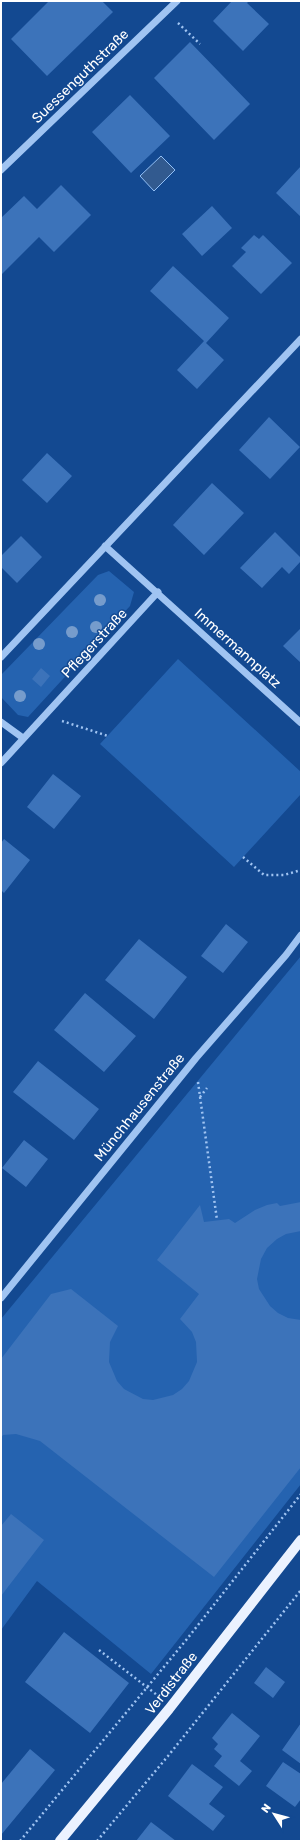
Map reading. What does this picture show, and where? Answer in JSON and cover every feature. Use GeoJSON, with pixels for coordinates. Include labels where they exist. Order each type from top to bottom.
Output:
{"type":"FeatureCollection","features":[{"type":"Feature","properties":{"kind":"main road","name":"Verdistraße"},"geometry":{"type":"LineString","coordinates":[[60,1841],[171,1706],[301,1540]]}},
{"type":"Feature","properties":{"kind":"street","name":"Suessenguthstraße"},"geometry":{"type":"LineString","coordinates":[[1,170],[177,1]]}},
{"type":"Feature","properties":{"kind":"street"},"geometry":{"type":"LineString","coordinates":[[1,657],[301,339]]}},
{"type":"Feature","properties":{"kind":"street"},"geometry":{"type":"LineString","coordinates":[[105,546],[158,592]]}},
{"type":"Feature","properties":{"kind":"street","name":"Pflegerstraße"},"geometry":{"type":"LineString","coordinates":[[1,763],[158,592]]}},
{"type":"Feature","properties":{"kind":"street","name":"Immermannplatz"},"geometry":{"type":"LineString","coordinates":[[158,592],[301,723]]}},
{"type":"Feature","properties":{"kind":"street"},"geometry":{"type":"LineString","coordinates":[[1,722],[23,738]]}},
{"type":"Feature","properties":{"kind":"street","name":"Münchhausenstraße"},"geometry":{"type":"LineString","coordinates":[[1,1298],[196,1058],[286,955],[301,935]]}},
{"type":"Feature","properties":{"kind":"path"},"geometry":{"type":"LineString","coordinates":[[167,11],[200,44]]}},
{"type":"Feature","properties":{"kind":"path"},"geometry":{"type":"LineString","coordinates":[[44,716],[108,736]]}},
{"type":"Feature","properties":{"kind":"path"},"geometry":{"type":"LineString","coordinates":[[243,857],[264,874],[284,875],[301,870]]}},
{"type":"Feature","properties":{"kind":"path"},"geometry":{"type":"LineString","coordinates":[[196,1058],[217,1220]]}},
{"type":"Feature","properties":{"kind":"path"},"geometry":{"type":"LineString","coordinates":[[200,1097],[207,1088]]}},
{"type":"Feature","properties":{"kind":"path"},"geometry":{"type":"LineString","coordinates":[[20,1841],[147,1687],[301,1494]]}},
{"type":"Feature","properties":{"kind":"path"},"geometry":{"type":"LineString","coordinates":[[97,1841],[168,1756],[301,1590]]}},
{"type":"Feature","properties":{"kind":"path"},"geometry":{"type":"LineString","coordinates":[[99,1650],[171,1706]]}},
{"type":"Feature","properties":{"kind":"shaded area"},"geometry":{"type":"Polygon","coordinates":[[[161,156],[175,170],[154,191],[140,176],[161,156]]]}},
{"type":"Feature","properties":{"kind":"shaded area"},"geometry":{"type":"Polygon","coordinates":[[[109,571],[134,592],[130,606],[28,717],[18,715],[1,697],[1,675],[98,575],[109,571]]]}},
{"type":"Feature","properties":{"kind":"shaded area"},"geometry":{"type":"Polygon","coordinates":[[[178,659],[301,772],[301,794],[234,867],[100,744],[178,659]]]}},
{"type":"Feature","properties":{"kind":"shaded area"},"geometry":{"type":"Polygon","coordinates":[[[301,956],[301,1484],[151,1674],[37,1581],[1,1630],[1,1319],[301,956]]]}},
{"type":"Feature","properties":{"kind":"building"},"geometry":{"type":"Polygon","coordinates":[[[49,1],[102,1],[113,12],[47,76],[11,39],[49,1]]]}},
{"type":"Feature","properties":{"kind":"building"},"geometry":{"type":"Polygon","coordinates":[[[232,1],[249,1],[247,3],[269,24],[243,51],[213,21],[232,1]]]}},
{"type":"Feature","properties":{"kind":"building"},"geometry":{"type":"Polygon","coordinates":[[[190,42],[250,104],[214,140],[154,78],[190,42]]]}},
{"type":"Feature","properties":{"kind":"building"},"geometry":{"type":"Polygon","coordinates":[[[130,95],[170,136],[131,173],[92,132],[130,95]]]}},
{"type":"Feature","properties":{"kind":"building"},"geometry":{"type":"Polygon","coordinates":[[[301,166],[301,217],[276,193],[301,166]]]}},
{"type":"Feature","properties":{"kind":"building"},"geometry":{"type":"Polygon","coordinates":[[[61,185],[91,215],[54,252],[39,237],[1,275],[1,218],[24,196],[37,209],[61,185]]]}},
{"type":"Feature","properties":{"kind":"building"},"geometry":{"type":"Polygon","coordinates":[[[212,206],[232,228],[202,256],[182,234],[212,206]]]}},
{"type":"Feature","properties":{"kind":"building"},"geometry":{"type":"Polygon","coordinates":[[[254,235],[259,239],[263,235],[292,263],[261,294],[232,266],[246,252],[241,248],[254,235]]]}},
{"type":"Feature","properties":{"kind":"building"},"geometry":{"type":"Polygon","coordinates":[[[173,266],[229,318],[206,343],[224,360],[197,389],[177,370],[204,341],[150,291],[173,266]]]}},
{"type":"Feature","properties":{"kind":"building"},"geometry":{"type":"Polygon","coordinates":[[[269,417],[300,447],[270,479],[239,450],[269,417]]]}},
{"type":"Feature","properties":{"kind":"building"},"geometry":{"type":"Polygon","coordinates":[[[47,453],[72,476],[47,503],[22,480],[47,453]]]}},
{"type":"Feature","properties":{"kind":"building"},"geometry":{"type":"Polygon","coordinates":[[[212,483],[244,513],[204,555],[173,525],[212,483]]]}},
{"type":"Feature","properties":{"kind":"building"},"geometry":{"type":"Polygon","coordinates":[[[275,532],[301,558],[301,561],[289,574],[282,567],[262,588],[240,568],[275,532]]]}},
{"type":"Feature","properties":{"kind":"building"},"geometry":{"type":"Polygon","coordinates":[[[21,536],[42,557],[17,583],[1,567],[1,556],[21,536]]]}},
{"type":"Feature","properties":{"kind":"building"},"geometry":{"type":"Polygon","coordinates":[[[301,628],[301,663],[283,646],[301,628]]]}},
{"type":"Feature","properties":{"kind":"building"},"geometry":{"type":"Polygon","coordinates":[[[41,668],[50,676],[41,687],[32,679],[41,668]]]}},
{"type":"Feature","properties":{"kind":"building"},"geometry":{"type":"Polygon","coordinates":[[[53,774],[81,796],[54,829],[27,807],[53,774]]]}},
{"type":"Feature","properties":{"kind":"building"},"geometry":{"type":"Polygon","coordinates":[[[4,839],[30,860],[4,893],[1,890],[1,843],[4,839]]]}},
{"type":"Feature","properties":{"kind":"building"},"geometry":{"type":"Polygon","coordinates":[[[226,924],[248,942],[223,973],[201,956],[226,924]]]}},
{"type":"Feature","properties":{"kind":"building"},"geometry":{"type":"Polygon","coordinates":[[[139,939],[187,977],[154,1019],[105,980],[139,939]]]}},
{"type":"Feature","properties":{"kind":"building"},"geometry":{"type":"Polygon","coordinates":[[[85,993],[136,1036],[104,1072],[54,1030],[85,993]]]}},
{"type":"Feature","properties":{"kind":"building"},"geometry":{"type":"Polygon","coordinates":[[[38,1061],[99,1109],[74,1140],[13,1092],[38,1061]]]}},
{"type":"Feature","properties":{"kind":"building"},"geometry":{"type":"Polygon","coordinates":[[[24,1140],[48,1159],[26,1187],[2,1168],[24,1140]]]}},
{"type":"Feature","properties":{"kind":"building"},"geometry":{"type":"Polygon","coordinates":[[[301,1202],[301,1231],[286,1234],[277,1239],[267,1248],[261,1259],[257,1279],[259,1289],[270,1306],[278,1313],[288,1318],[301,1320],[301,1467],[214,1577],[40,1441],[16,1434],[3,1435],[1,1438],[1,1359],[51,1294],[71,1289],[118,1326],[110,1342],[109,1362],[117,1381],[124,1389],[143,1399],[153,1400],[173,1395],[182,1389],[189,1381],[197,1362],[196,1342],[192,1332],[180,1319],[199,1294],[157,1260],[200,1205],[204,1222],[229,1219],[235,1223],[255,1210],[267,1205],[277,1203],[280,1206],[301,1202]]]}},
{"type":"Feature","properties":{"kind":"building"},"geometry":{"type":"Polygon","coordinates":[[[11,1514],[44,1540],[1,1596],[1,1526],[11,1514]]]}},
{"type":"Feature","properties":{"kind":"building"},"geometry":{"type":"Polygon","coordinates":[[[64,1632],[129,1683],[90,1733],[25,1682],[64,1632]]]}},
{"type":"Feature","properties":{"kind":"building"},"geometry":{"type":"Polygon","coordinates":[[[266,1667],[285,1682],[273,1698],[254,1683],[266,1667]]]}},
{"type":"Feature","properties":{"kind":"building"},"geometry":{"type":"Polygon","coordinates":[[[232,1713],[260,1736],[240,1761],[252,1771],[239,1786],[214,1766],[222,1756],[214,1749],[218,1744],[212,1738],[232,1713]]]}},
{"type":"Feature","properties":{"kind":"building"},"geometry":{"type":"Polygon","coordinates":[[[301,1723],[301,1764],[282,1750],[301,1723]]]}},
{"type":"Feature","properties":{"kind":"building"},"geometry":{"type":"Polygon","coordinates":[[[30,1749],[55,1770],[1,1835],[1,1784],[30,1749]]]}},
{"type":"Feature","properties":{"kind":"building"},"geometry":{"type":"Polygon","coordinates":[[[283,1762],[301,1774],[301,1799],[295,1807],[266,1786],[283,1762]]]}},
{"type":"Feature","properties":{"kind":"building"},"geometry":{"type":"Polygon","coordinates":[[[192,1764],[223,1787],[209,1804],[225,1816],[213,1831],[168,1796],[192,1764]]]}},
{"type":"Feature","properties":{"kind":"building"},"geometry":{"type":"Polygon","coordinates":[[[151,1822],[176,1841],[136,1841],[151,1822]]]}}]}
